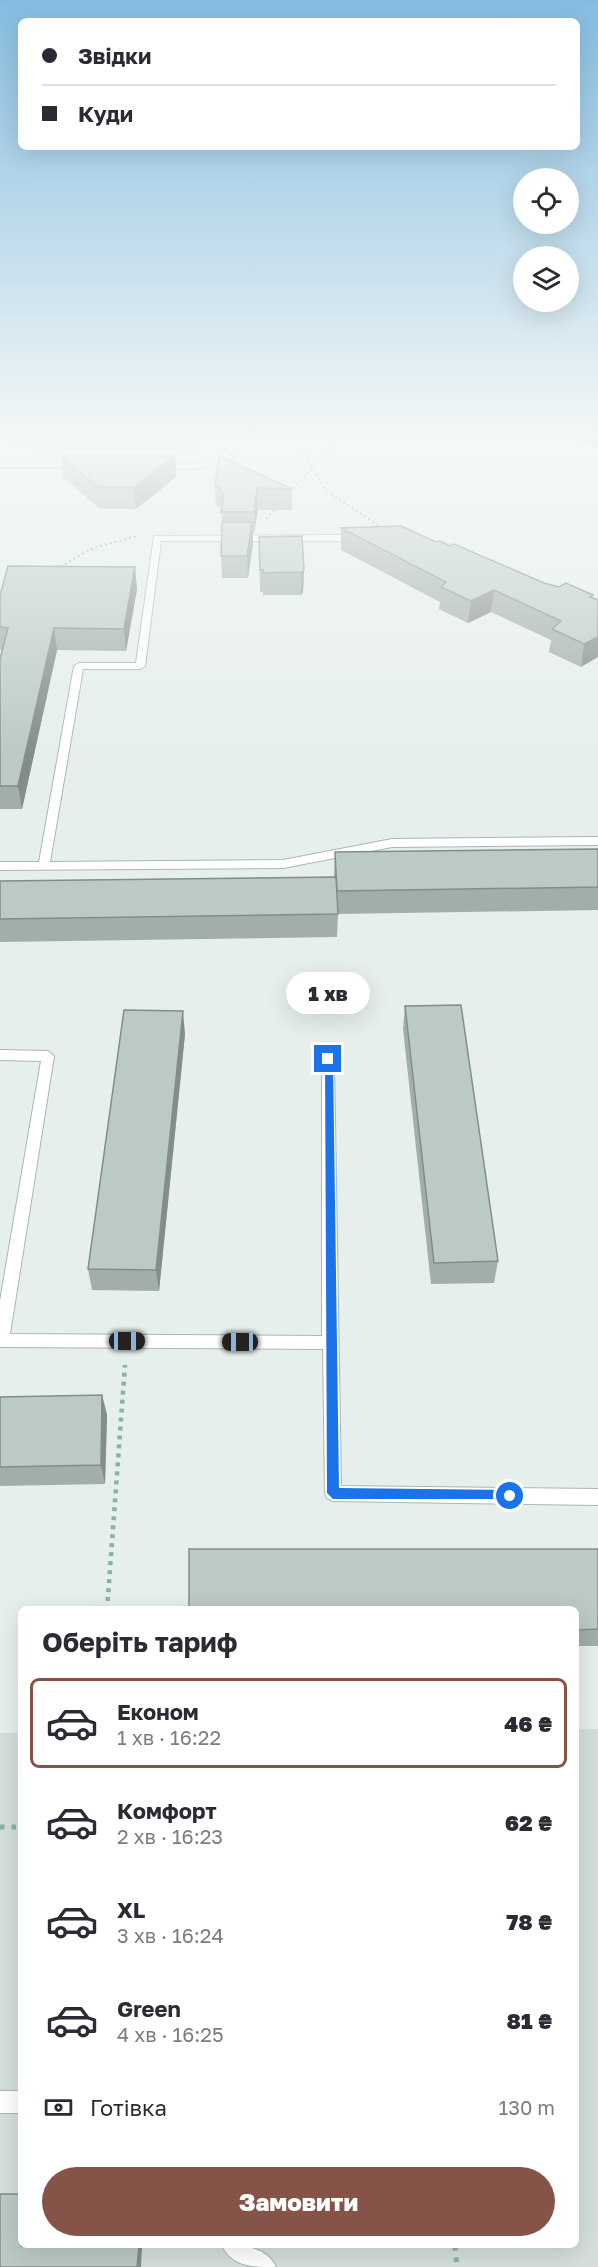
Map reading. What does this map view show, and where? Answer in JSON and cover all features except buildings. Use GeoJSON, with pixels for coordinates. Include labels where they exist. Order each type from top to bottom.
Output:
{"type":"FeatureCollection","features":[{"type":"Feature","properties":{"kind":"lane"},"geometry":{"type":"LineString","coordinates":[[44,865],[79,666],[140,666],[156,544]]}},
{"type":"Feature","properties":{"kind":"lane"},"geometry":{"type":"LineString","coordinates":[[0,866],[283,864],[392,843],[598,841]]}},
{"type":"Feature","properties":{"kind":"lane"},"geometry":{"type":"LineString","coordinates":[[0,1055],[48,1056],[1,1340],[330,1343]]}},
{"type":"Feature","properties":{"kind":"lane"},"geometry":{"type":"LineString","coordinates":[[328,1059],[333,1493],[598,1497]]}},
{"type":"Feature","properties":{"kind":"lane"},"geometry":{"type":"LineString","coordinates":[[0,2102],[18,2102]]}},
{"type":"Feature","properties":{"kind":"lane"},"geometry":{"type":"LineString","coordinates":[[234,2248],[237,2252],[265,2267]]}},
{"type":"Feature","properties":{"kind":"path"},"geometry":{"type":"LineString","coordinates":[[107,1606],[127,1341]]}},
{"type":"Feature","properties":{"kind":"path"},"geometry":{"type":"LineString","coordinates":[[0,1827],[18,1827]]}},
{"type":"Feature","properties":{"kind":"path"},"geometry":{"type":"LineString","coordinates":[[455,2248],[457,2267]]}},
{"type":"Feature","properties":{"kind":"shaded area"},"geometry":{"type":"Polygon","coordinates":[[[579,1729],[598,1729],[598,2267],[0,2267],[0,1733],[18,1733],[18,2248],[579,2248],[579,1729]]]}},
{"type":"Feature","properties":{"kind":"route"},"geometry":{"type":"LineString","coordinates":[[328,1059],[333,1493],[510,1496]]}}]}
